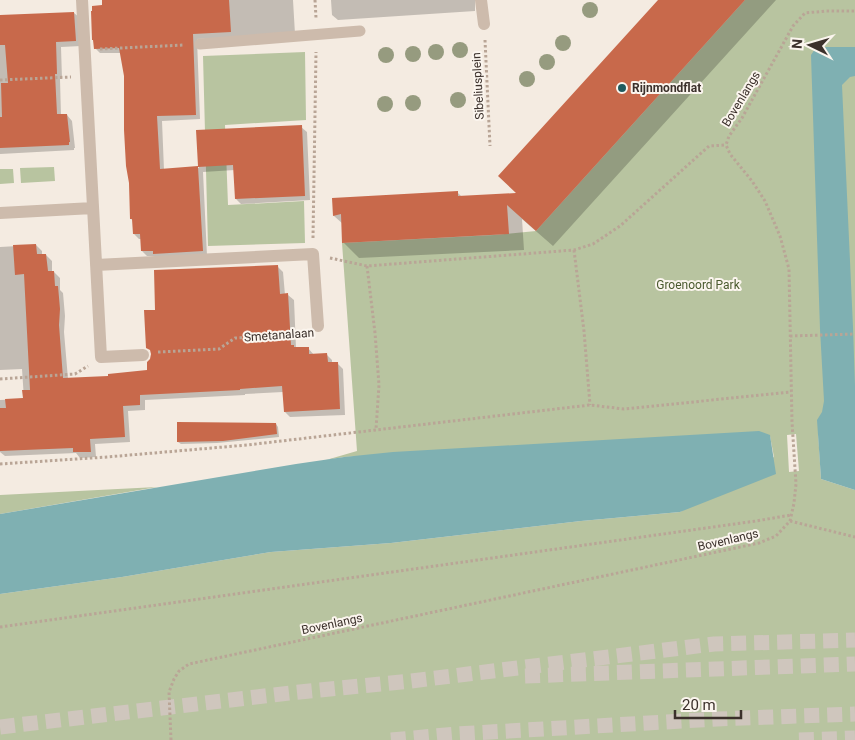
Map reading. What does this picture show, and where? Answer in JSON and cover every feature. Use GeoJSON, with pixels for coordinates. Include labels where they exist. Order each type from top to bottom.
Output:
{"type":"FeatureCollection","features":[{"type":"Feature","properties":{"kind":"street"},"geometry":{"type":"LineString","coordinates":[[82,0],[101,357],[143,355]]}},
{"type":"Feature","properties":{"kind":"street"},"geometry":{"type":"LineString","coordinates":[[481,0],[484,24]]}},
{"type":"Feature","properties":{"kind":"street"},"geometry":{"type":"LineString","coordinates":[[0,213],[93,208]]}},
{"type":"Feature","properties":{"kind":"street"},"geometry":{"type":"LineString","coordinates":[[96,265],[313,254]]}},
{"type":"Feature","properties":{"kind":"street","name":"Smetanalaan"},"geometry":{"type":"LineString","coordinates":[[313,254],[318,326]]}},
{"type":"Feature","properties":{"kind":"lane"},"geometry":{"type":"LineString","coordinates":[[200,44],[360,31]]}},
{"type":"Feature","properties":{"kind":"path","name":"Bovenlangs"},"geometry":{"type":"LineString","coordinates":[[171,740],[169,692],[179,671],[189,664],[759,543],[776,536],[790,521],[796,484],[791,392],[789,269],[780,236],[765,201],[752,181],[730,154],[726,145],[728,136],[742,118],[792,26],[806,13],[855,11]]}},
{"type":"Feature","properties":{"kind":"path","name":"Sibeliusplein"},"geometry":{"type":"LineString","coordinates":[[484,24],[490,146]]}},
{"type":"Feature","properties":{"kind":"path"},"geometry":{"type":"LineString","coordinates":[[317,35],[313,254],[367,266],[574,250],[593,244],[620,226],[710,146],[726,145]]}},
{"type":"Feature","properties":{"kind":"path"},"geometry":{"type":"LineString","coordinates":[[85,50],[200,44]]}},
{"type":"Feature","properties":{"kind":"path"},"geometry":{"type":"LineString","coordinates":[[0,80],[86,76]]}},
{"type":"Feature","properties":{"kind":"path"},"geometry":{"type":"LineString","coordinates":[[574,250],[584,331],[590,405]]}},
{"type":"Feature","properties":{"kind":"path"},"geometry":{"type":"LineString","coordinates":[[367,266],[379,385],[376,430]]}},
{"type":"Feature","properties":{"kind":"path","name":"Smetanalaan"},"geometry":{"type":"LineString","coordinates":[[143,355],[164,351],[219,349],[235,338],[319,334],[318,326]]}},
{"type":"Feature","properties":{"kind":"path"},"geometry":{"type":"LineString","coordinates":[[790,336],[855,334]]}},
{"type":"Feature","properties":{"kind":"path"},"geometry":{"type":"LineString","coordinates":[[0,379],[75,374],[101,357]]}},
{"type":"Feature","properties":{"kind":"path"},"geometry":{"type":"LineString","coordinates":[[0,464],[220,447],[590,405],[624,409],[791,392]]}},
{"type":"Feature","properties":{"kind":"path"},"geometry":{"type":"LineString","coordinates":[[0,627],[756,522],[791,515]]}},
{"type":"Feature","properties":{"kind":"path"},"geometry":{"type":"LineString","coordinates":[[790,521],[855,537]]}},
{"type":"Feature","properties":{"kind":"green space","name":"Groenoord Park"},"geometry":{"type":"Polygon","coordinates":[[[745,0],[855,0],[855,429],[818,432],[821,479],[855,490],[855,740],[0,740],[0,594],[122,577],[271,552],[391,543],[581,521],[680,512],[774,457],[770,436],[344,457],[326,460],[357,451],[342,243],[536,231],[745,0]],[[796,434],[787,435],[789,472],[799,471],[796,434]]]}},
{"type":"Feature","properties":{"kind":"green space"},"geometry":{"type":"Polygon","coordinates":[[[305,52],[306,120],[225,125],[228,205],[304,201],[305,243],[208,246],[203,56],[305,52]]]}},
{"type":"Feature","properties":{"kind":"green space"},"geometry":{"type":"Polygon","coordinates":[[[54,167],[55,181],[21,183],[20,168],[54,167]]]}},
{"type":"Feature","properties":{"kind":"green space"},"geometry":{"type":"Polygon","coordinates":[[[0,169],[13,169],[14,183],[0,184],[0,169]]]}},
{"type":"Feature","properties":{"kind":"green space"},"geometry":{"type":"Polygon","coordinates":[[[157,487],[0,514],[0,495],[157,487]]]}},
{"type":"Feature","properties":{"kind":"water"},"geometry":{"type":"Polygon","coordinates":[[[824,47],[855,47],[855,76],[850,77],[842,85],[855,386],[855,490],[821,479],[817,420],[822,412],[824,401],[811,55],[815,49],[824,47]]]}},
{"type":"Feature","properties":{"kind":"water"},"geometry":{"type":"Polygon","coordinates":[[[759,431],[770,435],[776,474],[680,512],[581,521],[391,543],[271,552],[122,577],[0,594],[0,514],[344,457],[393,452],[759,431]]]}},
{"type":"Feature","properties":{"kind":"building"},"geometry":{"type":"Polygon","coordinates":[[[102,0],[229,0],[231,32],[193,34],[196,115],[157,116],[160,169],[198,166],[196,130],[302,125],[305,196],[235,199],[233,165],[198,167],[203,251],[153,254],[153,251],[141,251],[140,234],[133,234],[132,219],[130,219],[124,130],[124,76],[119,48],[94,49],[92,40],[92,6],[102,5],[102,0]]]}},
{"type":"Feature","properties":{"kind":"building","name":"Rijnmondflat"},"geometry":{"type":"Polygon","coordinates":[[[658,0],[745,0],[536,231],[507,205],[509,234],[342,243],[341,214],[333,216],[332,198],[458,191],[458,196],[516,193],[498,176],[658,0]]]}},
{"type":"Feature","properties":{"kind":"building"},"geometry":{"type":"Polygon","coordinates":[[[74,12],[76,41],[56,42],[57,114],[67,114],[69,145],[0,148],[0,117],[2,117],[1,83],[8,83],[5,45],[0,45],[0,15],[74,12]]]}},
{"type":"Feature","properties":{"kind":"building"},"geometry":{"type":"Polygon","coordinates":[[[36,244],[37,254],[46,254],[48,271],[54,271],[55,286],[58,286],[63,378],[108,376],[108,374],[147,370],[147,362],[151,354],[150,350],[146,348],[144,310],[155,310],[154,270],[278,265],[280,294],[288,293],[291,345],[294,345],[294,347],[309,347],[309,354],[327,353],[328,362],[338,362],[340,409],[284,412],[282,386],[140,395],[140,405],[123,406],[125,437],[90,439],[91,452],[73,452],[73,448],[0,451],[0,408],[6,408],[5,399],[23,398],[22,390],[30,390],[24,274],[15,275],[13,245],[36,244]]]}},
{"type":"Feature","properties":{"kind":"building"},"geometry":{"type":"Polygon","coordinates":[[[177,422],[276,423],[277,434],[223,441],[177,442],[177,422]]]}},
{"type":"Feature","properties":{"kind":"tunnel"},"geometry":{"type":"LineString","coordinates":[[0,727],[290,693],[411,681],[714,644],[855,640]]}},
{"type":"Feature","properties":{"kind":"tunnel"},"geometry":{"type":"LineString","coordinates":[[525,676],[855,664]]}},
{"type":"Feature","properties":{"kind":"tunnel"},"geometry":{"type":"LineString","coordinates":[[391,740],[456,734],[717,719],[855,714]]}},
{"type":"Feature","properties":{"kind":"tunnel"},"geometry":{"type":"LineString","coordinates":[[799,740],[855,738]]}},
{"type":"Feature","properties":{"kind":"place","name":"Rijnmondflat"},"geometry":{"type":"Point","coordinates":[622,88]}}]}
